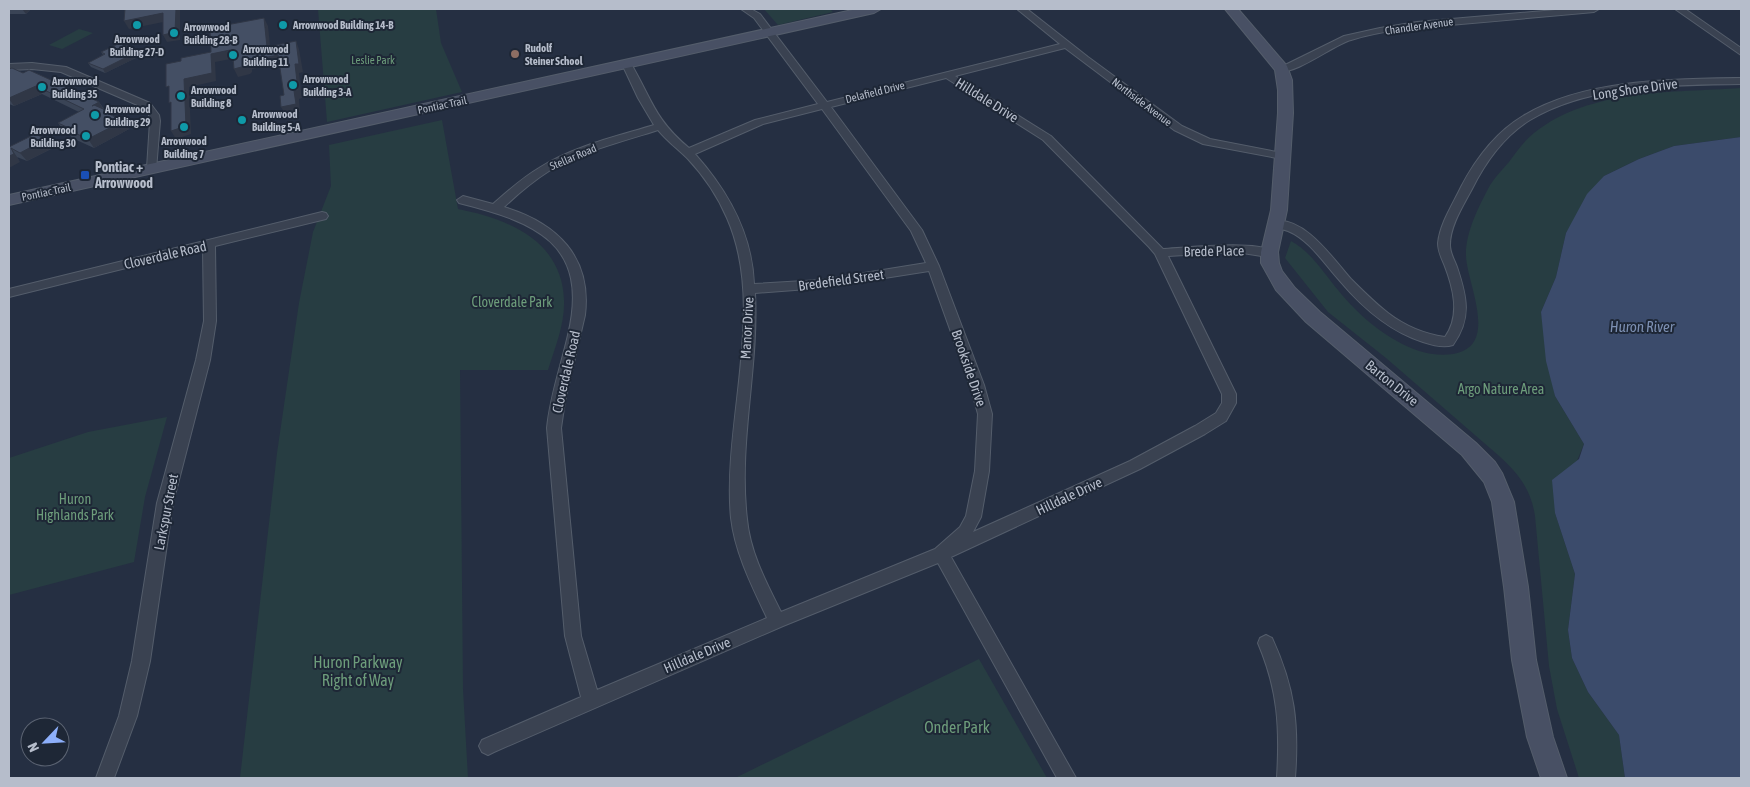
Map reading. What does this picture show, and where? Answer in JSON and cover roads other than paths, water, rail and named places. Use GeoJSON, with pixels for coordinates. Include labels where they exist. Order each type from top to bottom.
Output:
{"type":"FeatureCollection","features":[{"type":"Feature","properties":{"kind":"main road","name":"Pontiac Trail"},"geometry":{"type":"LineString","coordinates":[[9,201],[874,9]]}},
{"type":"Feature","properties":{"kind":"main road"},"geometry":{"type":"LineString","coordinates":[[1231,9],[1282,69],[1285,78],[1286,103],[1280,196],[1277,225],[1268,253]]}},
{"type":"Feature","properties":{"kind":"main road","name":"Barton Drive"},"geometry":{"type":"LineString","coordinates":[[1268,253],[1273,270],[1313,317],[1469,449],[1494,478],[1504,502],[1524,660],[1540,737],[1554,778]]}},
{"type":"Feature","properties":{"kind":"street","name":"Brookside Drive"},"geometry":{"type":"LineString","coordinates":[[745,9],[757,16],[770,32],[916,230],[932,266],[977,385],[985,414],[982,471],[973,516],[965,532],[941,554]]}},
{"type":"Feature","properties":{"kind":"street","name":"Northside Avenue"},"geometry":{"type":"LineString","coordinates":[[1022,9],[1066,45],[1152,109],[1194,137],[1223,146],[1282,156]]}},
{"type":"Feature","properties":{"kind":"street","name":"Chandler Avenue"},"geometry":{"type":"LineString","coordinates":[[1282,69],[1301,62],[1347,38],[1380,31],[1417,25],[1594,9]]}},
{"type":"Feature","properties":{"kind":"street"},"geometry":{"type":"LineString","coordinates":[[1679,9],[1741,52]]}},
{"type":"Feature","properties":{"kind":"street","name":"Delafield Drive"},"geometry":{"type":"LineString","coordinates":[[687,153],[759,122],[1066,45]]}},
{"type":"Feature","properties":{"kind":"street","name":"Manor Drive"},"geometry":{"type":"LineString","coordinates":[[627,64],[661,126],[703,170],[717,189],[733,216],[742,245],[749,289],[739,449],[740,519],[749,562],[777,621]]}},
{"type":"Feature","properties":{"kind":"street"},"geometry":{"type":"LineString","coordinates":[[9,67],[40,66],[63,69],[146,105],[156,121],[152,168]]}},
{"type":"Feature","properties":{"kind":"street","name":"Hilldale Drive"},"geometry":{"type":"LineString","coordinates":[[488,746],[777,621],[941,554],[1135,465],[1200,430],[1221,416],[1229,403],[1229,394],[1160,253],[1046,138],[946,74]]}},
{"type":"Feature","properties":{"kind":"street","name":"Long Shore Drive"},"geometry":{"type":"LineString","coordinates":[[1277,225],[1294,230],[1311,242],[1357,294],[1380,314],[1413,334],[1431,342],[1448,342],[1457,333],[1462,310],[1456,283],[1444,246],[1449,224],[1468,184],[1497,143],[1525,119],[1539,111],[1575,99],[1620,89],[1694,82],[1741,81]]}},
{"type":"Feature","properties":{"kind":"street","name":"Stellar Road"},"geometry":{"type":"LineString","coordinates":[[497,207],[533,176],[562,159],[587,149],[661,126]]}},
{"type":"Feature","properties":{"kind":"street","name":"Cloverdale Road"},"geometry":{"type":"LineString","coordinates":[[463,200],[497,207],[524,217],[551,236],[568,253],[578,280],[579,314],[556,409],[554,428],[573,636],[592,701]]}},
{"type":"Feature","properties":{"kind":"street","name":"Cloverdale Road"},"geometry":{"type":"LineString","coordinates":[[9,293],[322,216]]}},
{"type":"Feature","properties":{"kind":"street","name":"Larkspur Street"},"geometry":{"type":"LineString","coordinates":[[105,778],[128,716],[141,662],[165,502],[203,360],[210,321],[209,244]]}},
{"type":"Feature","properties":{"kind":"street","name":"Brede Place"},"geometry":{"type":"LineString","coordinates":[[1160,253],[1236,248],[1268,253]]}},
{"type":"Feature","properties":{"kind":"street","name":"Bredefield Street"},"geometry":{"type":"LineString","coordinates":[[749,289],[821,284],[932,266]]}},
{"type":"Feature","properties":{"kind":"street"},"geometry":{"type":"LineString","coordinates":[[941,554],[1067,778]]}},
{"type":"Feature","properties":{"kind":"street"},"geometry":{"type":"LineString","coordinates":[[1266,643],[1278,668],[1285,694],[1289,731],[1286,778]]}},
{"type":"Feature","properties":{"kind":"water","name":"Huron River"},"geometry":{"type":"Polygon","coordinates":[[[1741,137],[1741,778],[1625,778],[1619,735],[1588,692],[1572,658],[1568,630],[1575,574],[1555,513],[1552,480],[1579,459],[1584,444],[1555,396],[1546,361],[1541,312],[1556,277],[1566,233],[1587,194],[1604,176],[1639,159],[1674,146],[1741,137]]]}},
{"type":"Feature","properties":{"kind":"place","name":"Arrowwood Building 27-D"},"geometry":{"type":"Point","coordinates":[137,25]}},
{"type":"Feature","properties":{"kind":"place","name":"Arrowwood Building 14-B"},"geometry":{"type":"Point","coordinates":[283,25]}},
{"type":"Feature","properties":{"kind":"place","name":"Arrowwood Building 28-B"},"geometry":{"type":"Point","coordinates":[174,33]}},
{"type":"Feature","properties":{"kind":"place","name":"Rudolf Steiner School"},"geometry":{"type":"Point","coordinates":[515,54]}},
{"type":"Feature","properties":{"kind":"place","name":"Arrowwood Building 11"},"geometry":{"type":"Point","coordinates":[233,55]}},
{"type":"Feature","properties":{"kind":"place","name":"Arrowwood Building 3-A"},"geometry":{"type":"Point","coordinates":[293,85]}},
{"type":"Feature","properties":{"kind":"place","name":"Arrowwood Building 35"},"geometry":{"type":"Point","coordinates":[42,87]}},
{"type":"Feature","properties":{"kind":"place","name":"Arrowwood Building 8"},"geometry":{"type":"Point","coordinates":[181,96]}},
{"type":"Feature","properties":{"kind":"place","name":"Arrowwood Building 29"},"geometry":{"type":"Point","coordinates":[95,115]}},
{"type":"Feature","properties":{"kind":"place","name":"Arrowwood Building 5-A"},"geometry":{"type":"Point","coordinates":[242,120]}},
{"type":"Feature","properties":{"kind":"place","name":"Arrowwood Building 7"},"geometry":{"type":"Point","coordinates":[184,127]}},
{"type":"Feature","properties":{"kind":"place","name":"Arrowwood Building 30"},"geometry":{"type":"Point","coordinates":[86,136]}},
{"type":"Feature","properties":{"kind":"place","name":"Pontiac + Arrowwood"},"geometry":{"type":"Point","coordinates":[85,175]}},
{"type":"Feature","properties":{"kind":"park label","name":"Leslie Park"},"geometry":{"type":"Point","coordinates":[373,60]}},
{"type":"Feature","properties":{"kind":"park label","name":"Cloverdale Park"},"geometry":{"type":"Point","coordinates":[512,302]}},
{"type":"Feature","properties":{"kind":"park label","name":"Argo Nature Area"},"geometry":{"type":"Point","coordinates":[1501,389]}},
{"type":"Feature","properties":{"kind":"park label","name":"Huron Highlands Park"},"geometry":{"type":"Point","coordinates":[75,508]}},
{"type":"Feature","properties":{"kind":"park label","name":"Huron Parkway Right of Way"},"geometry":{"type":"Point","coordinates":[358,671]}},
{"type":"Feature","properties":{"kind":"park label","name":"Onder Park"},"geometry":{"type":"Point","coordinates":[957,727]}}]}
